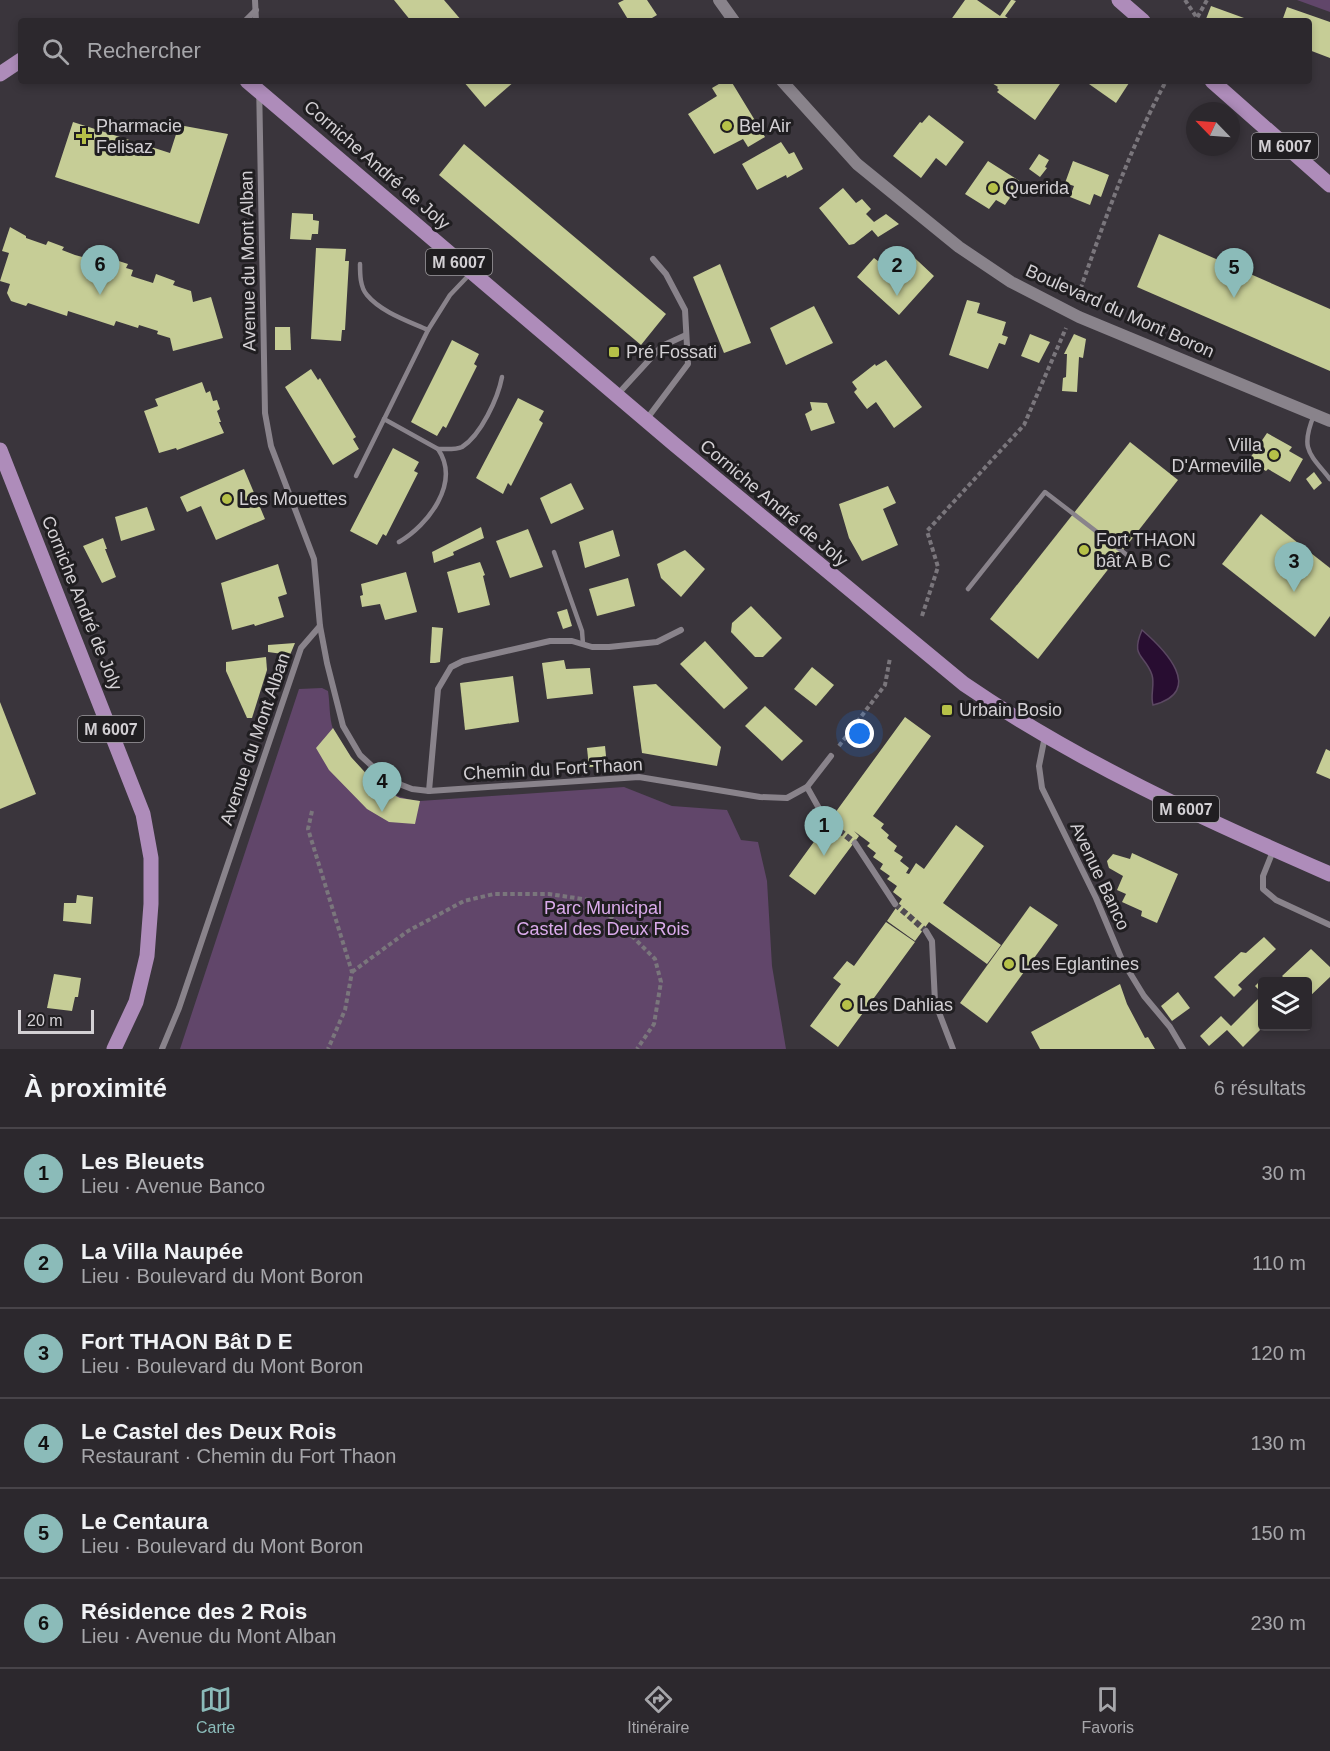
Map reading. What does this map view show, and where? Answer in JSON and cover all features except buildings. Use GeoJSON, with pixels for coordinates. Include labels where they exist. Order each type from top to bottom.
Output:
{"type":"FeatureCollection","features":[{"type":"Feature","properties":{"kind":"main road"},"geometry":{"type":"LineString","coordinates":[[1119,0],[1140,18]]}},
{"type":"Feature","properties":{"kind":"main road"},"geometry":{"type":"LineString","coordinates":[[0,74],[18,62]]}},
{"type":"Feature","properties":{"kind":"main road","name":"Corniche André de Joly"},"geometry":{"type":"LineString","coordinates":[[256,84],[471,273],[964,684],[1045,736],[1107,771],[1330,874]]}},
{"type":"Feature","properties":{"kind":"main road","name":"M 6007"},"geometry":{"type":"LineString","coordinates":[[1215,84],[1330,185]]}},
{"type":"Feature","properties":{"kind":"main road","name":"Corniche André de Joly"},"geometry":{"type":"LineString","coordinates":[[0,450],[143,814],[151,858],[151,904],[147,956],[136,1002],[114,1049]]}},
{"type":"Feature","properties":{"kind":"street"},"geometry":{"type":"LineString","coordinates":[[255,0],[256,18]]}},
{"type":"Feature","properties":{"kind":"street"},"geometry":{"type":"LineString","coordinates":[[719,0],[732,18]]}},
{"type":"Feature","properties":{"kind":"street"},"geometry":{"type":"LineString","coordinates":[[248,18],[256,10]]}},
{"type":"Feature","properties":{"kind":"street","name":"Avenue du Mont Alban"},"geometry":{"type":"LineString","coordinates":[[162,1049],[179,1008],[301,648],[320,626],[314,560],[271,446],[265,413],[256,84]]}},
{"type":"Feature","properties":{"kind":"street","name":"Boulevard du Mont Boron"},"geometry":{"type":"LineString","coordinates":[[785,84],[857,164],[959,247],[1011,282],[1079,316],[1330,421]]}},
{"type":"Feature","properties":{"kind":"street"},"geometry":{"type":"LineString","coordinates":[[646,420],[688,364],[685,310],[666,274],[653,259]]}},
{"type":"Feature","properties":{"kind":"street"},"geometry":{"type":"LineString","coordinates":[[617,395],[662,346],[686,335]]}},
{"type":"Feature","properties":{"kind":"street","name":"Chemin du Fort Thaon"},"geometry":{"type":"LineString","coordinates":[[320,626],[343,726],[360,755],[386,779],[412,789],[429,791],[639,777],[760,798],[787,798],[807,787]]}},
{"type":"Feature","properties":{"kind":"street"},"geometry":{"type":"LineString","coordinates":[[429,791],[438,689],[451,667],[463,661],[550,641],[572,641],[609,647],[657,642],[681,630]]}},
{"type":"Feature","properties":{"kind":"street","name":"Avenue Banco"},"geometry":{"type":"LineString","coordinates":[[1045,736],[1039,766],[1042,788],[1096,898],[1122,960],[1144,996],[1170,1027],[1183,1049]]}},
{"type":"Feature","properties":{"kind":"street"},"geometry":{"type":"LineString","coordinates":[[825,819],[807,787],[831,756]]}},
{"type":"Feature","properties":{"kind":"street"},"geometry":{"type":"LineString","coordinates":[[855,843],[895,904]]}},
{"type":"Feature","properties":{"kind":"street"},"geometry":{"type":"LineString","coordinates":[[1274,850],[1263,876],[1263,889],[1276,900],[1330,925]]}},
{"type":"Feature","properties":{"kind":"street"},"geometry":{"type":"LineString","coordinates":[[926,931],[932,940],[935,1002],[953,1049]]}},
{"type":"Feature","properties":{"kind":"lane"},"geometry":{"type":"LineString","coordinates":[[360,264],[360,277],[366,294],[383,308],[428,330]]}},
{"type":"Feature","properties":{"kind":"lane"},"geometry":{"type":"LineString","coordinates":[[356,476],[428,330],[450,295],[471,273]]}},
{"type":"Feature","properties":{"kind":"lane"},"geometry":{"type":"LineString","coordinates":[[438,449],[459,449],[468,441],[488,414],[500,388],[502,377]]}},
{"type":"Feature","properties":{"kind":"lane"},"geometry":{"type":"LineString","coordinates":[[1314,415],[1308,431],[1308,452],[1330,479]]}},
{"type":"Feature","properties":{"kind":"lane"},"geometry":{"type":"LineString","coordinates":[[384,419],[438,449],[444,457],[446,469],[446,483],[423,522],[399,543]]}},
{"type":"Feature","properties":{"kind":"lane"},"geometry":{"type":"LineString","coordinates":[[968,589],[1045,492],[1127,555]]}},
{"type":"Feature","properties":{"kind":"lane"},"geometry":{"type":"LineString","coordinates":[[554,552],[582,631],[583,644]]}},
{"type":"Feature","properties":{"kind":"path"},"geometry":{"type":"LineString","coordinates":[[1185,0],[1197,18],[1207,0]]}},
{"type":"Feature","properties":{"kind":"path"},"geometry":{"type":"LineString","coordinates":[[1077,300],[1119,179],[1164,84]]}},
{"type":"Feature","properties":{"kind":"path"},"geometry":{"type":"LineString","coordinates":[[922,616],[938,567],[927,531],[1024,425],[1064,332]]}},
{"type":"Feature","properties":{"kind":"path"},"geometry":{"type":"LineString","coordinates":[[831,756],[885,685],[890,658]]}},
{"type":"Feature","properties":{"kind":"path"},"geometry":{"type":"LineString","coordinates":[[312,811],[308,829],[352,972],[345,1010],[328,1049]]}},
{"type":"Feature","properties":{"kind":"path"},"geometry":{"type":"LineString","coordinates":[[352,972],[408,931],[464,901],[494,894],[549,894],[589,900],[621,924],[655,959],[661,982],[654,1024],[637,1049]]}},
{"type":"Feature","properties":{"kind":"green space"},"geometry":{"type":"Polygon","coordinates":[[[1297,0],[1330,0],[1330,12],[1297,0]]]}},
{"type":"Feature","properties":{"kind":"green space","name":"Parc Municipal Castel des Deux Rois"},"geometry":{"type":"Polygon","coordinates":[[[322,688],[328,691],[333,729],[350,756],[375,783],[407,799],[420,801],[624,787],[672,806],[727,810],[741,840],[758,842],[767,881],[772,966],[786,1049],[180,1049],[299,689],[322,688]]]}},
{"type":"Feature","properties":{"kind":"shaded area"},"geometry":{"type":"Polygon","coordinates":[[[1142,630],[1169,658],[1176,669],[1179,680],[1177,690],[1169,699],[1153,705],[1152,675],[1138,651],[1142,630]]]}},
{"type":"Feature","properties":{"kind":"tunnel"},"geometry":{"type":"LineString","coordinates":[[825,819],[855,843]]}},
{"type":"Feature","properties":{"kind":"tunnel"},"geometry":{"type":"LineString","coordinates":[[895,904],[926,931]]}},
{"type":"Feature","properties":{"kind":"place","name":"Bel Air"},"geometry":{"type":"Point","coordinates":[727,126]}},
{"type":"Feature","properties":{"kind":"place","name":"Pharmacie Felisaz"},"geometry":{"type":"Point","coordinates":[84,136]}},
{"type":"Feature","properties":{"kind":"place","name":"Querida"},"geometry":{"type":"Point","coordinates":[993,188]}},
{"type":"Feature","properties":{"kind":"place","name":"Résidence des 2 Rois"},"geometry":{"type":"Point","coordinates":[100,295]}},
{"type":"Feature","properties":{"kind":"place","name":"La Villa Naupée"},"geometry":{"type":"Point","coordinates":[897,296]}},
{"type":"Feature","properties":{"kind":"place","name":"Le Centaura"},"geometry":{"type":"Point","coordinates":[1234,298]}},
{"type":"Feature","properties":{"kind":"place","name":"Pré Fossati"},"geometry":{"type":"Point","coordinates":[614,352]}},
{"type":"Feature","properties":{"kind":"place","name":"Villa D'Armeville"},"geometry":{"type":"Point","coordinates":[1274,455]}},
{"type":"Feature","properties":{"kind":"place","name":"Les Mouettes"},"geometry":{"type":"Point","coordinates":[227,499]}},
{"type":"Feature","properties":{"kind":"place","name":"Fort THAON bât A B C"},"geometry":{"type":"Point","coordinates":[1084,550]}},
{"type":"Feature","properties":{"kind":"place","name":"Fort THAON Bât D E"},"geometry":{"type":"Point","coordinates":[1294,592]}},
{"type":"Feature","properties":{"kind":"place","name":"Urbain Bosio"},"geometry":{"type":"Point","coordinates":[947,710]}},
{"type":"Feature","properties":{"kind":"place","name":"Le Castel des Deux Rois"},"geometry":{"type":"Point","coordinates":[382,812]}},
{"type":"Feature","properties":{"kind":"place","name":"Les Bleuets"},"geometry":{"type":"Point","coordinates":[824,856]}},
{"type":"Feature","properties":{"kind":"place","name":"Les Eglantines"},"geometry":{"type":"Point","coordinates":[1009,964]}},
{"type":"Feature","properties":{"kind":"place","name":"Les Dahlias"},"geometry":{"type":"Point","coordinates":[847,1005]}}]}
